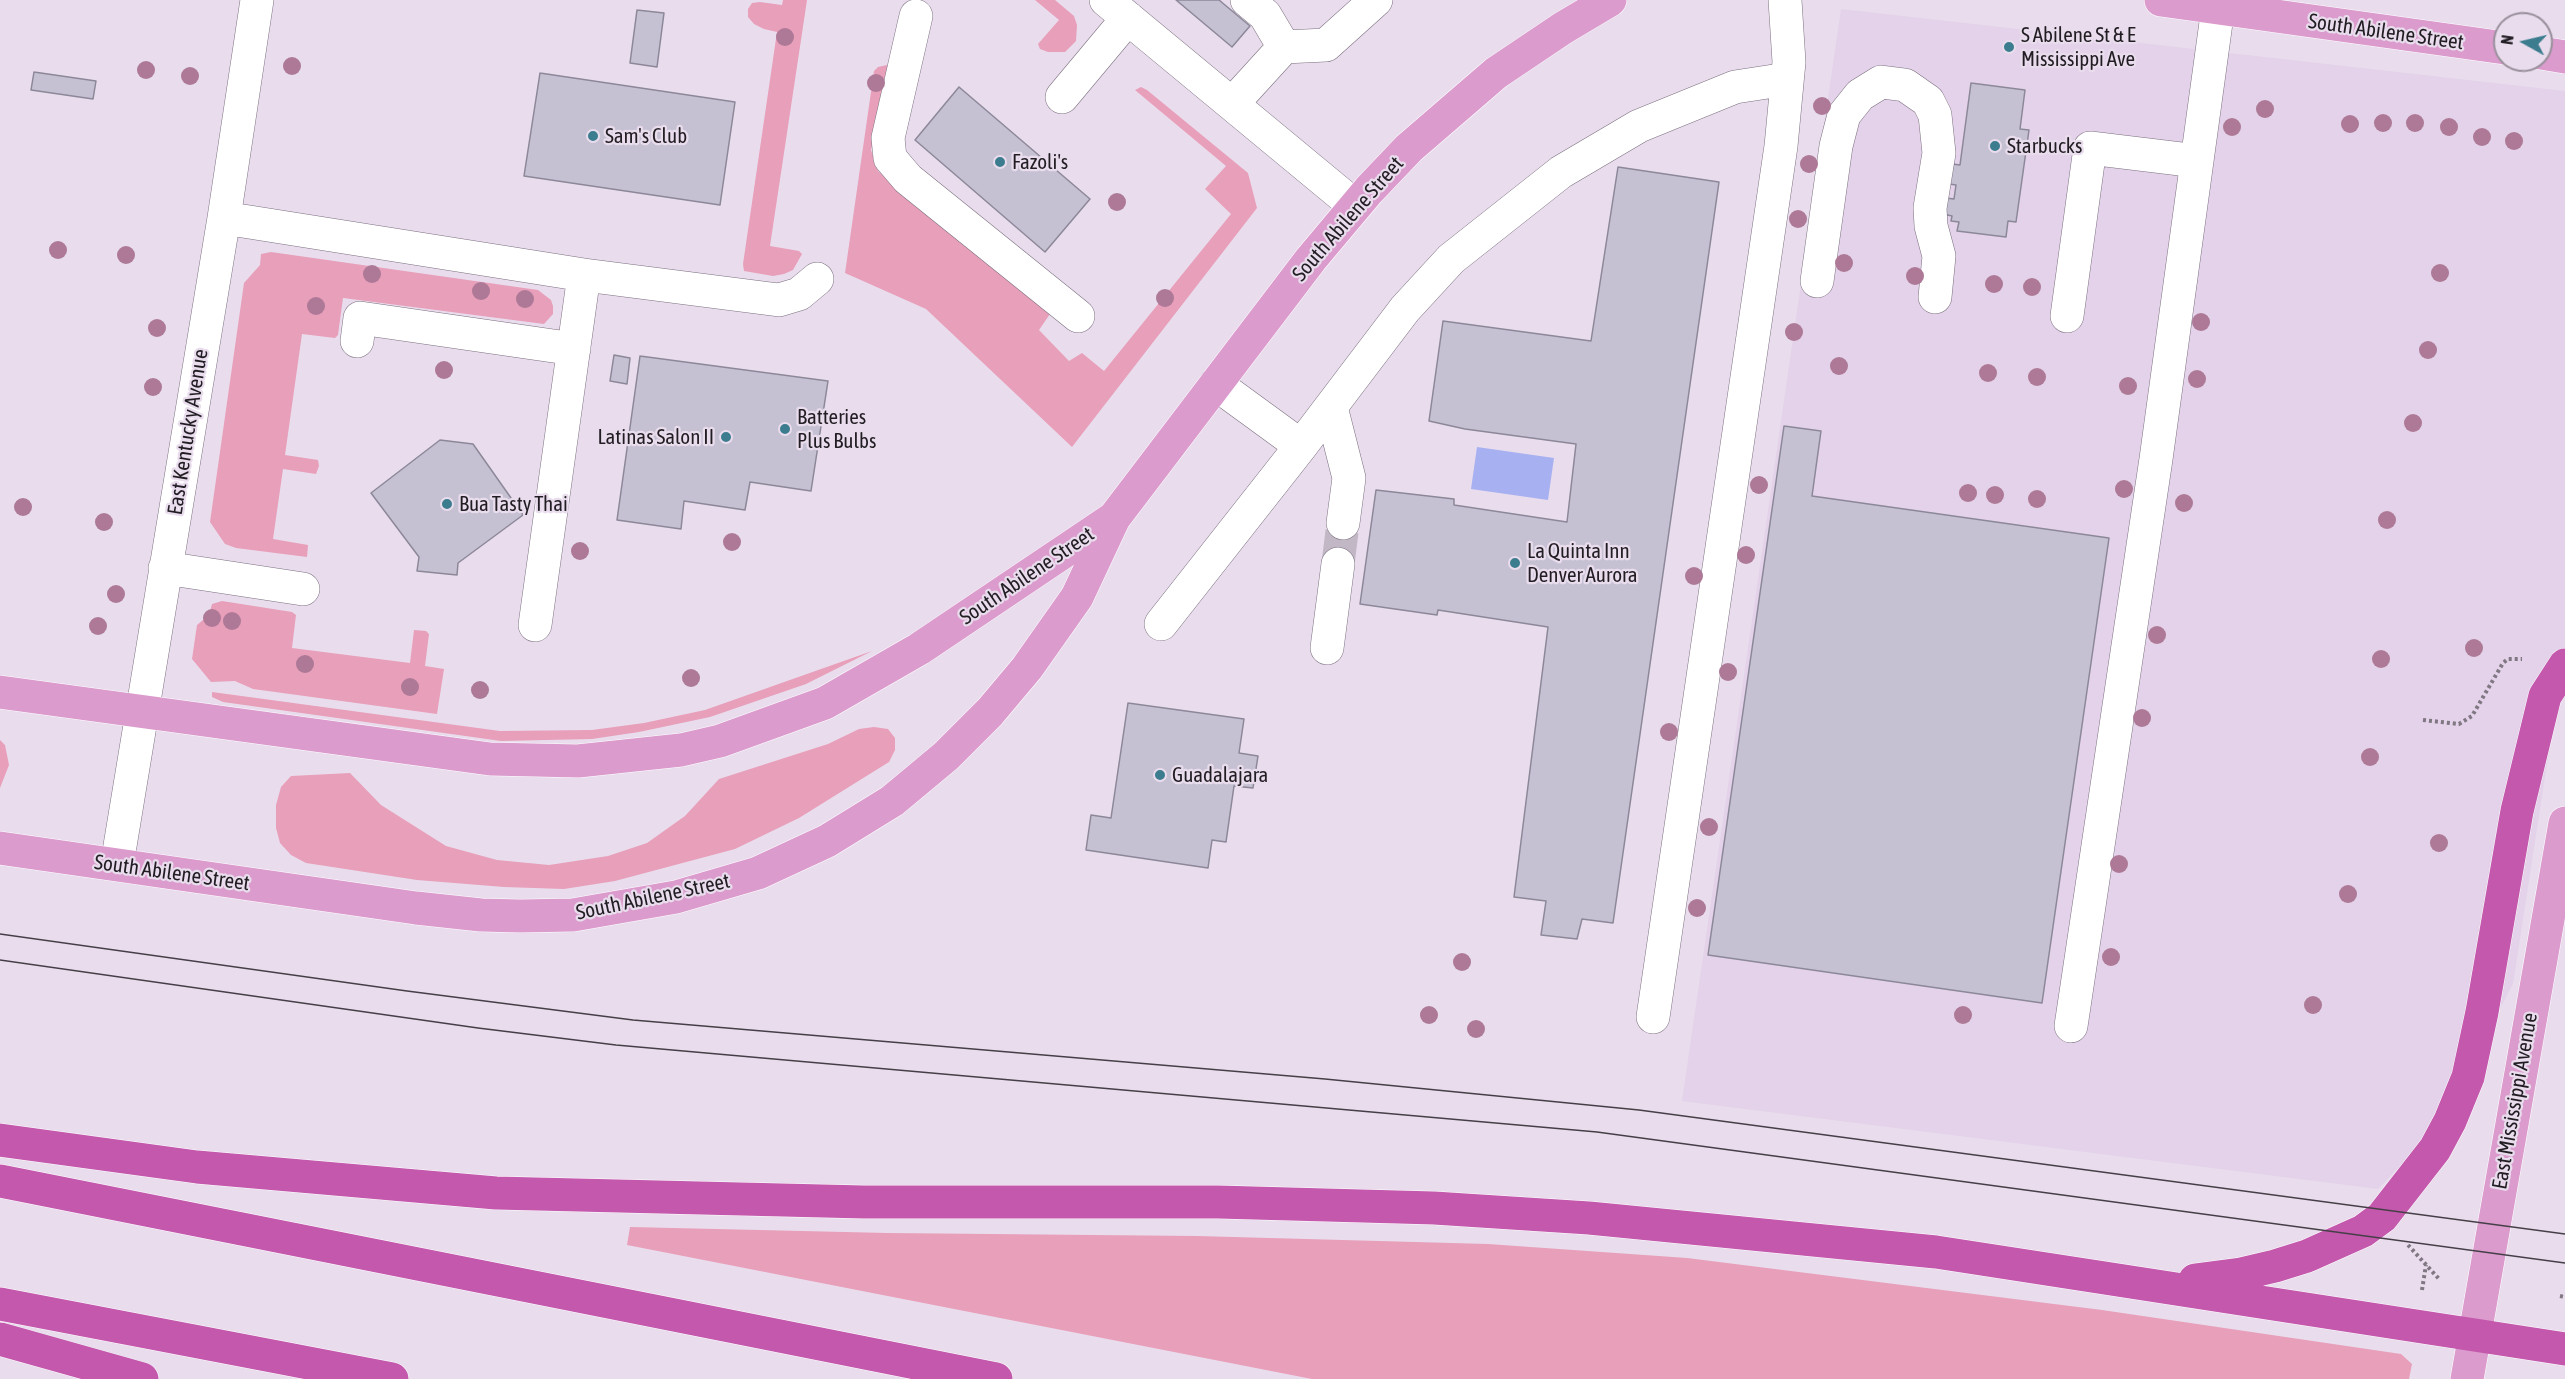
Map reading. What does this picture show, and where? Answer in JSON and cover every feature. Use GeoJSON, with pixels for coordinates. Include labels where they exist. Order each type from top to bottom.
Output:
{"type":"FeatureCollection","features":[{"type":"Feature","properties":{"kind":"highway"},"geometry":{"type":"LineString","coordinates":[[2109,1279],[2198,1280],[2241,1274],[2307,1256],[2363,1231],[2382,1217],[2435,1149],[2450,1121],[2468,1077],[2482,1012],[2517,811],[2545,696],[2565,665]]}},
{"type":"Feature","properties":{"kind":"highway"},"geometry":{"type":"LineString","coordinates":[[0,1140],[197,1167],[496,1193],[876,1202],[1218,1202],[1529,1213],[1936,1252],[2565,1349]]}},
{"type":"Feature","properties":{"kind":"highway"},"geometry":{"type":"LineString","coordinates":[[0,1181],[996,1379]]}},
{"type":"Feature","properties":{"kind":"highway"},"geometry":{"type":"LineString","coordinates":[[0,1304],[392,1379]]}},
{"type":"Feature","properties":{"kind":"highway"},"geometry":{"type":"LineString","coordinates":[[0,1339],[142,1379]]}},
{"type":"Feature","properties":{"kind":"main road","name":"South Abilene Street"},"geometry":{"type":"LineString","coordinates":[[0,848],[416,908],[520,916],[573,915],[676,897],[758,873],[827,841],[892,801],[946,756],[990,712],[1053,633],[1077,597],[1114,518],[1311,259],[1355,206],[1409,148],[1496,73],[1610,0]]}},
{"type":"Feature","properties":{"kind":"main road","name":"South Abilene Street"},"geometry":{"type":"LineString","coordinates":[[2161,0],[2493,46]]}},
{"type":"Feature","properties":{"kind":"main road","name":"South Abilene Street"},"geometry":{"type":"LineString","coordinates":[[0,692],[490,759],[578,761],[681,750],[720,741],[825,703],[920,649],[1114,518]]}},
{"type":"Feature","properties":{"kind":"main road","name":"East Mississippi Avenue"},"geometry":{"type":"LineString","coordinates":[[2467,1379],[2565,823]]}},
{"type":"Feature","properties":{"kind":"street","name":"East Kentucky Avenue"},"geometry":{"type":"LineString","coordinates":[[117,864],[224,218],[257,0]]}},
{"type":"Feature","properties":{"kind":"street"},"geometry":{"type":"LineString","coordinates":[[1247,0],[1296,46],[1326,45],[1376,0]]}},
{"type":"Feature","properties":{"kind":"street"},"geometry":{"type":"LineString","coordinates":[[1232,104],[1296,46],[1360,0]]}},
{"type":"Feature","properties":{"kind":"street"},"geometry":{"type":"LineString","coordinates":[[1653,1017],[1781,146],[1789,62],[1785,0]]}},
{"type":"Feature","properties":{"kind":"street"},"geometry":{"type":"LineString","coordinates":[[2071,1026],[2158,440],[2218,8]]}},
{"type":"Feature","properties":{"kind":"street"},"geometry":{"type":"LineString","coordinates":[[1062,97],[1117,9],[1355,206]]}},
{"type":"Feature","properties":{"kind":"street"},"geometry":{"type":"LineString","coordinates":[[916,16],[888,138],[890,158],[908,179],[1078,316]]}},
{"type":"Feature","properties":{"kind":"street"},"geometry":{"type":"LineString","coordinates":[[1161,624],[1405,309],[1451,259],[1561,172],[1639,126],[1735,87],[1787,79]]}},
{"type":"Feature","properties":{"kind":"street"},"geometry":{"type":"LineString","coordinates":[[1817,281],[1836,146],[1844,115],[1860,95],[1881,82],[1905,85],[1928,101],[1935,116],[1939,153],[1930,208],[1931,226],[1940,256],[1935,297]]}},
{"type":"Feature","properties":{"kind":"street"},"geometry":{"type":"LineString","coordinates":[[2067,316],[2090,148],[2197,161]]}},
{"type":"Feature","properties":{"kind":"street"},"geometry":{"type":"LineString","coordinates":[[224,218],[584,275],[779,300],[800,294],[817,279]]}},
{"type":"Feature","properties":{"kind":"street"},"geometry":{"type":"LineString","coordinates":[[535,625],[584,275]]}},
{"type":"Feature","properties":{"kind":"street"},"geometry":{"type":"LineString","coordinates":[[357,341],[360,318],[574,349]]}},
{"type":"Feature","properties":{"kind":"street"},"geometry":{"type":"LineString","coordinates":[[1216,384],[1301,446]]}},
{"type":"Feature","properties":{"kind":"street"},"geometry":{"type":"LineString","coordinates":[[1331,407],[1349,478],[1343,523]]}},
{"type":"Feature","properties":{"kind":"street"},"geometry":{"type":"LineString","coordinates":[[1327,648],[1338,564]]}},
{"type":"Feature","properties":{"kind":"street"},"geometry":{"type":"LineString","coordinates":[[165,568],[303,589]]}},
{"type":"Feature","properties":{"kind":"path"},"geometry":{"type":"LineString","coordinates":[[2423,720],[2459,724],[2472,716],[2503,663],[2508,659],[2522,659]]}},
{"type":"Feature","properties":{"kind":"path"},"geometry":{"type":"LineString","coordinates":[[2403,1239],[2440,1280]]}},
{"type":"Feature","properties":{"kind":"path"},"geometry":{"type":"LineString","coordinates":[[2421,1297],[2426,1264]]}},
{"type":"Feature","properties":{"kind":"shaded area"},"geometry":{"type":"Polygon","coordinates":[[[783,0],[807,0],[770,246],[799,251],[802,254],[793,270],[773,276],[744,271],[743,264],[777,32],[754,24],[748,17],[748,9],[752,3],[782,5],[783,0]]]}},
{"type":"Feature","properties":{"kind":"shaded area"},"geometry":{"type":"Polygon","coordinates":[[[1035,0],[1055,0],[1074,16],[1077,25],[1076,41],[1065,52],[1048,52],[1040,49],[1038,44],[1059,20],[1035,0]]]}},
{"type":"Feature","properties":{"kind":"shaded area"},"geometry":{"type":"Polygon","coordinates":[[[1841,9],[2565,91],[2565,648],[2513,984],[2434,1131],[2378,1189],[1682,1101],[1841,9]]]}},
{"type":"Feature","properties":{"kind":"shaded area"},"geometry":{"type":"Polygon","coordinates":[[[887,65],[891,68],[871,150],[878,171],[1050,314],[1039,330],[1069,361],[1082,353],[1104,371],[1231,214],[1205,189],[1226,166],[1135,90],[1141,87],[1147,90],[1248,173],[1257,208],[1072,447],[926,309],[845,273],[874,71],[878,67],[887,65]]]}},
{"type":"Feature","properties":{"kind":"shaded area"},"geometry":{"type":"Polygon","coordinates":[[[271,252],[538,290],[551,300],[553,306],[553,314],[544,324],[343,298],[338,335],[335,338],[302,334],[285,455],[318,460],[319,466],[316,474],[283,469],[273,539],[308,545],[307,557],[236,548],[225,544],[210,522],[244,283],[260,265],[261,254],[271,252]]]}},
{"type":"Feature","properties":{"kind":"shaded area"},"geometry":{"type":"Polygon","coordinates":[[[222,601],[292,612],[296,615],[292,648],[410,663],[414,630],[426,631],[429,634],[425,666],[444,669],[437,714],[253,689],[235,681],[211,682],[192,659],[197,625],[209,615],[212,604],[222,601]]]}},
{"type":"Feature","properties":{"kind":"shaded area"},"geometry":{"type":"Polygon","coordinates":[[[872,651],[806,684],[710,717],[592,739],[501,741],[223,702],[212,697],[212,692],[500,731],[592,730],[644,723],[705,710],[872,651]]]}},
{"type":"Feature","properties":{"kind":"shaded area"},"geometry":{"type":"Polygon","coordinates":[[[874,727],[888,729],[895,738],[895,750],[889,762],[799,818],[735,849],[615,881],[564,889],[504,887],[417,880],[306,863],[291,855],[280,843],[276,828],[276,805],[281,787],[291,776],[350,773],[381,805],[446,846],[497,860],[549,865],[608,856],[647,843],[685,816],[719,779],[828,744],[859,729],[874,727]]]}},
{"type":"Feature","properties":{"kind":"shaded area"},"geometry":{"type":"Polygon","coordinates":[[[0,740],[5,745],[9,765],[0,788],[0,740]]]}},
{"type":"Feature","properties":{"kind":"shaded area"},"geometry":{"type":"Polygon","coordinates":[[[630,1227],[888,1233],[1197,1236],[1488,1244],[1687,1258],[2102,1310],[2401,1354],[2412,1364],[2409,1379],[1312,1379],[627,1245],[630,1227]]]}},
{"type":"Feature","properties":{"kind":"water"},"geometry":{"type":"Polygon","coordinates":[[[1477,447],[1554,458],[1548,500],[1471,489],[1477,447]]]}},
{"type":"Feature","properties":{"kind":"building"},"geometry":{"type":"Polygon","coordinates":[[[1176,0],[1219,0],[1250,26],[1232,47],[1176,0]]]}},
{"type":"Feature","properties":{"kind":"building"},"geometry":{"type":"Polygon","coordinates":[[[637,10],[664,13],[657,67],[630,63],[637,10]]]}},
{"type":"Feature","properties":{"kind":"building"},"geometry":{"type":"Polygon","coordinates":[[[34,72],[96,81],[93,99],[31,90],[34,72]]]}},
{"type":"Feature","properties":{"kind":"building"},"geometry":{"type":"Polygon","coordinates":[[[540,73],[735,102],[720,205],[524,176],[540,73]]]}},
{"type":"Feature","properties":{"kind":"building","name":"Starbucks"},"geometry":{"type":"Polygon","coordinates":[[[1971,83],[2025,90],[2020,129],[2029,130],[2016,222],[2008,221],[2006,237],[1957,231],[1959,222],[1951,221],[1952,216],[1943,214],[1946,198],[1954,199],[1956,185],[1942,183],[1945,163],[1960,165],[1971,83]]]}},
{"type":"Feature","properties":{"kind":"building"},"geometry":{"type":"Polygon","coordinates":[[[959,87],[1090,199],[1045,252],[915,140],[959,87]]]}},
{"type":"Feature","properties":{"kind":"building","name":"La Quinta Inn Denver Aurora"},"geometry":{"type":"Polygon","coordinates":[[[1618,167],[1719,182],[1613,923],[1582,919],[1577,939],[1541,935],[1546,901],[1514,897],[1548,627],[1438,610],[1437,615],[1360,604],[1376,490],[1454,499],[1454,505],[1567,522],[1576,444],[1465,429],[1429,421],[1443,321],[1591,341],[1618,167]]]}},
{"type":"Feature","properties":{"kind":"building"},"geometry":{"type":"Polygon","coordinates":[[[614,355],[630,358],[627,384],[610,381],[614,355]]]}},
{"type":"Feature","properties":{"kind":"building"},"geometry":{"type":"Polygon","coordinates":[[[640,356],[828,381],[811,491],[750,482],[745,510],[684,501],[681,529],[617,520],[640,356]]]}},
{"type":"Feature","properties":{"kind":"building"},"geometry":{"type":"Polygon","coordinates":[[[1784,426],[1821,431],[1812,496],[2109,538],[2042,1003],[1708,955],[1784,426]]]}},
{"type":"Feature","properties":{"kind":"building","name":"Bua Tasty Thai"},"geometry":{"type":"Polygon","coordinates":[[[440,440],[473,444],[523,515],[458,563],[457,575],[417,571],[419,557],[371,493],[440,440]]]}},
{"type":"Feature","properties":{"kind":"building"},"geometry":{"type":"Polygon","coordinates":[[[1128,703],[1244,719],[1239,753],[1258,756],[1253,788],[1234,786],[1226,842],[1212,840],[1208,868],[1086,850],[1091,815],[1111,818],[1128,703]]]}},
{"type":"Feature","properties":{"kind":"tunnel"},"geometry":{"type":"LineString","coordinates":[[1338,564],[1343,523]]}},
{"type":"Feature","properties":{"kind":"tram line"},"geometry":{"type":"LineString","coordinates":[[0,934],[633,1020],[1325,1079],[1639,1110],[2565,1234]]}},
{"type":"Feature","properties":{"kind":"tram line"},"geometry":{"type":"LineString","coordinates":[[0,960],[478,1028],[616,1045],[1597,1132],[2565,1263]]}},
{"type":"Feature","properties":{"kind":"place","name":"S Abilene St & E Mississippi Ave"},"geometry":{"type":"Point","coordinates":[2009,47]}},
{"type":"Feature","properties":{"kind":"place","name":"Sam's Club"},"geometry":{"type":"Point","coordinates":[593,136]}},
{"type":"Feature","properties":{"kind":"place","name":"Starbucks"},"geometry":{"type":"Point","coordinates":[1995,146]}},
{"type":"Feature","properties":{"kind":"place","name":"Fazoli's"},"geometry":{"type":"Point","coordinates":[1000,162]}},
{"type":"Feature","properties":{"kind":"place","name":"Batteries Plus Bulbs"},"geometry":{"type":"Point","coordinates":[785,429]}},
{"type":"Feature","properties":{"kind":"place","name":"Latinas Salon II"},"geometry":{"type":"Point","coordinates":[726,437]}},
{"type":"Feature","properties":{"kind":"place","name":"Bua Tasty Thai"},"geometry":{"type":"Point","coordinates":[447,504]}},
{"type":"Feature","properties":{"kind":"place","name":"La Quinta Inn Denver Aurora"},"geometry":{"type":"Point","coordinates":[1515,563]}},
{"type":"Feature","properties":{"kind":"place","name":"Guadalajara"},"geometry":{"type":"Point","coordinates":[1160,775]}}]}
